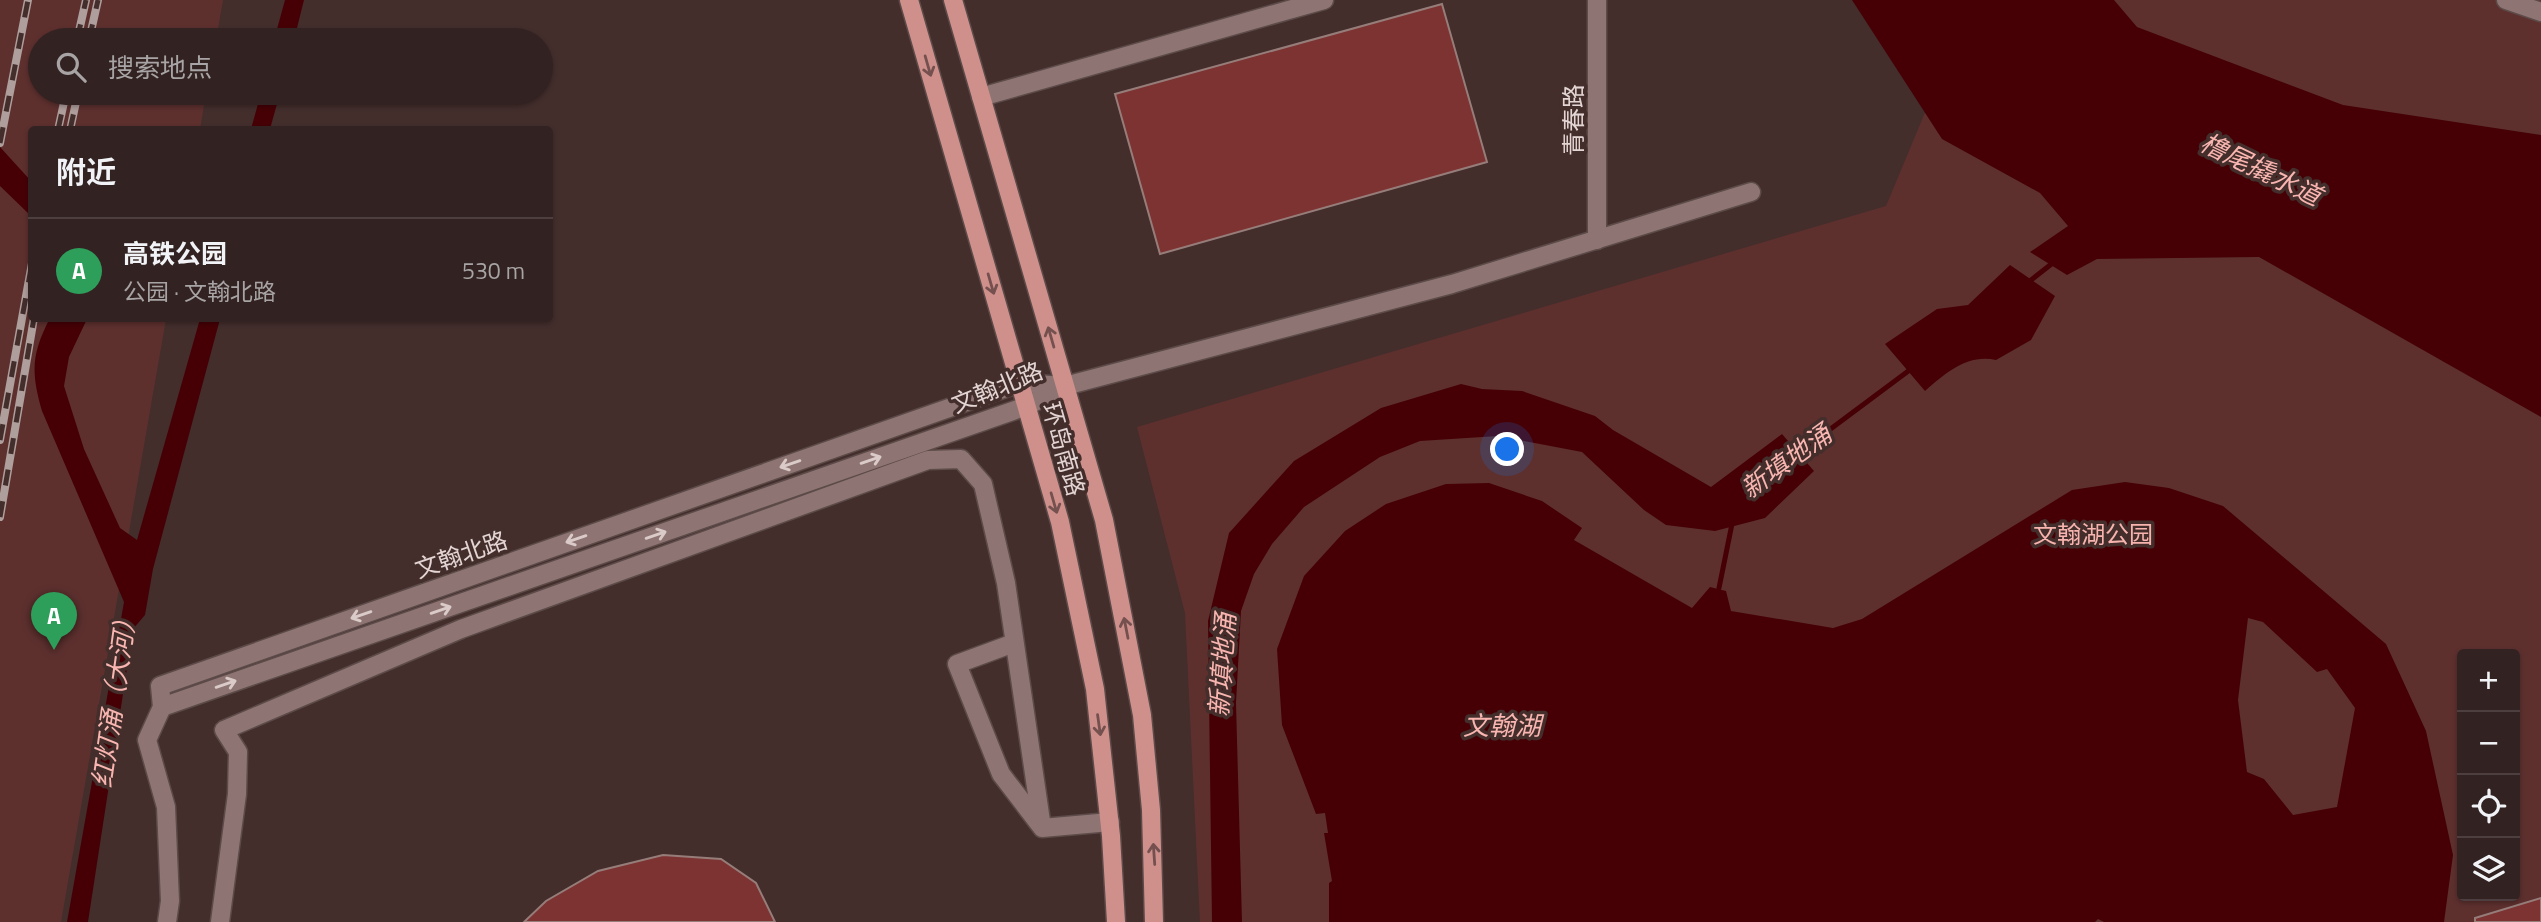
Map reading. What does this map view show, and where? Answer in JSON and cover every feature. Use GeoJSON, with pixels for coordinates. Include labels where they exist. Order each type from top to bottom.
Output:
{"type":"FeatureCollection","features":[{"type":"Feature","properties":{"kind":"main road","name":"环岛南路"},"geometry":{"type":"LineString","coordinates":[[909,0],[1059,522],[1095,689],[1110,822],[1116,922]]}},
{"type":"Feature","properties":{"kind":"main road","name":"环岛南路"},"geometry":{"type":"LineString","coordinates":[[953,0],[1104,520],[1135,678],[1151,810],[1154,922]]}},
{"type":"Feature","properties":{"kind":"street"},"geometry":{"type":"LineString","coordinates":[[981,97],[1324,0]]}},
{"type":"Feature","properties":{"kind":"street","name":"青春路"},"geometry":{"type":"LineString","coordinates":[[1597,0],[1597,240]]}},
{"type":"Feature","properties":{"kind":"street"},"geometry":{"type":"LineString","coordinates":[[2506,0],[2541,12]]}},
{"type":"Feature","properties":{"kind":"street"},"geometry":{"type":"LineString","coordinates":[[1065,386],[1452,284],[1751,192]]}},
{"type":"Feature","properties":{"kind":"street","name":"文翰北路"},"geometry":{"type":"LineString","coordinates":[[1020,383],[1065,386],[1027,406],[162,707],[160,686],[1020,383]]}},
{"type":"Feature","properties":{"kind":"street"},"geometry":{"type":"LineString","coordinates":[[220,922],[237,794],[238,752],[224,730],[461,629],[928,460],[961,459],[983,484],[1006,583],[1042,828]]}},
{"type":"Feature","properties":{"kind":"street"},"geometry":{"type":"LineString","coordinates":[[1014,643],[957,664],[1001,774],[1042,828]]}},
{"type":"Feature","properties":{"kind":"street"},"geometry":{"type":"LineString","coordinates":[[162,707],[147,740],[166,807],[170,901],[167,922]]}},
{"type":"Feature","properties":{"kind":"street"},"geometry":{"type":"LineString","coordinates":[[1042,828],[1110,822]]}},
{"type":"Feature","properties":{"kind":"green space"},"geometry":{"type":"Polygon","coordinates":[[[0,0],[223,0],[218,28],[28,28],[28,105],[204,105],[200,126],[28,126],[28,322],[165,322],[61,922],[0,922],[0,0]]]}},
{"type":"Feature","properties":{"kind":"green space","name":"文翰湖公园"},"geometry":{"type":"Polygon","coordinates":[[[1972,0],[2541,0],[2541,922],[1200,922],[1185,613],[1137,427],[1886,206],[1972,0]]]}},
{"type":"Feature","properties":{"kind":"water"},"geometry":{"type":"Polygon","coordinates":[[[285,0],[304,0],[297,28],[277,28],[285,0]]]}},
{"type":"Feature","properties":{"kind":"water","name":"橹尾撬水道"},"geometry":{"type":"Polygon","coordinates":[[[1852,0],[2114,0],[2137,27],[2343,105],[2541,135],[2541,417],[2259,257],[2097,259],[2067,275],[2030,252],[2068,226],[2040,193],[1942,139],[1852,0]]]}},
{"type":"Feature","properties":{"kind":"water"},"geometry":{"type":"Polygon","coordinates":[[[258,105],[277,105],[271,126],[252,126],[258,105]]]}},
{"type":"Feature","properties":{"kind":"water"},"geometry":{"type":"Polygon","coordinates":[[[0,147],[28,178],[28,213],[0,186],[0,147]]]}},
{"type":"Feature","properties":{"kind":"water"},"geometry":{"type":"Polygon","coordinates":[[[2010,265],[2055,296],[2031,340],[1996,360],[1976,360],[1957,366],[1925,391],[1885,344],[1937,309],[1968,305],[2010,265]]]}},
{"type":"Feature","properties":{"kind":"water","name":"红灯涌（大河）"},"geometry":{"type":"Polygon","coordinates":[[[48,322],[86,322],[69,357],[64,386],[84,449],[120,528],[137,540],[199,322],[219,322],[153,569],[145,615],[133,629],[88,922],[67,922],[124,602],[42,411],[35,374],[39,343],[48,322]]]}},
{"type":"Feature","properties":{"kind":"water"},"geometry":{"type":"Polygon","coordinates":[[[1461,384],[1482,389],[1522,391],[1595,416],[1613,430],[1711,487],[1782,434],[1814,471],[1765,518],[1715,531],[1666,525],[1644,510],[1582,452],[1498,436],[1420,441],[1380,457],[1304,507],[1272,544],[1254,574],[1241,611],[1236,703],[1242,922],[1212,922],[1208,621],[1229,533],[1294,461],[1381,408],[1461,384]]]}},
{"type":"Feature","properties":{"kind":"water","name":"文翰湖"},"geometry":{"type":"Polygon","coordinates":[[[2125,482],[2169,488],[2223,506],[2386,644],[2426,731],[2453,855],[2444,922],[2104,922],[2098,919],[2095,922],[1329,922],[1329,883],[1332,881],[1324,833],[1328,833],[1325,813],[1316,814],[1282,725],[1277,649],[1304,576],[1345,531],[1386,504],[1446,484],[1489,483],[1542,501],[1582,528],[1574,540],[1692,608],[1710,587],[1726,591],[1731,611],[1833,628],[1862,619],[2072,490],[2125,482]],[[2248,618],[2238,700],[2247,772],[2264,779],[2293,815],[2337,807],[2355,708],[2327,669],[2317,672],[2263,622],[2248,618]]]}},
{"type":"Feature","properties":{"kind":"building"},"geometry":{"type":"Polygon","coordinates":[[[1442,4],[1487,162],[1160,254],[1115,94],[1442,4]]]}},
{"type":"Feature","properties":{"kind":"building"},"geometry":{"type":"Polygon","coordinates":[[[663,855],[721,859],[756,883],[775,922],[524,922],[546,901],[598,871],[663,855]]]}},
{"type":"Feature","properties":{"kind":"building"},"geometry":{"type":"Polygon","coordinates":[[[2541,898],[2541,922],[2475,922],[2475,918],[2541,898]]]}},
{"type":"Feature","properties":{"kind":"waterway","name":"新填地涌"},"geometry":{"type":"LineString","coordinates":[[2026,284],[2054,262]]}},
{"type":"Feature","properties":{"kind":"waterway","name":"新填地涌"},"geometry":{"type":"LineString","coordinates":[[1793,457],[1911,369]]}},
{"type":"Feature","properties":{"kind":"waterway"},"geometry":{"type":"LineString","coordinates":[[1719,588],[1733,519]]}},
{"type":"Feature","properties":{"kind":"railway"},"geometry":{"type":"LineString","coordinates":[[0,143],[28,0]]}},
{"type":"Feature","properties":{"kind":"railway"},"geometry":{"type":"LineString","coordinates":[[80,28],[86,0]]}},
{"type":"Feature","properties":{"kind":"railway"},"geometry":{"type":"LineString","coordinates":[[92,28],[98,0]]}},
{"type":"Feature","properties":{"kind":"railway"},"geometry":{"type":"LineString","coordinates":[[59,126],[63,105]]}},
{"type":"Feature","properties":{"kind":"railway"},"geometry":{"type":"LineString","coordinates":[[71,126],[75,105]]}},
{"type":"Feature","properties":{"kind":"railway"},"geometry":{"type":"LineString","coordinates":[[0,440],[28,285]]}},
{"type":"Feature","properties":{"kind":"railway"},"geometry":{"type":"LineString","coordinates":[[0,517],[33,322]]}},
{"type":"Feature","properties":{"kind":"place","name":"高铁公园"},"geometry":{"type":"Point","coordinates":[54,650]}}]}
